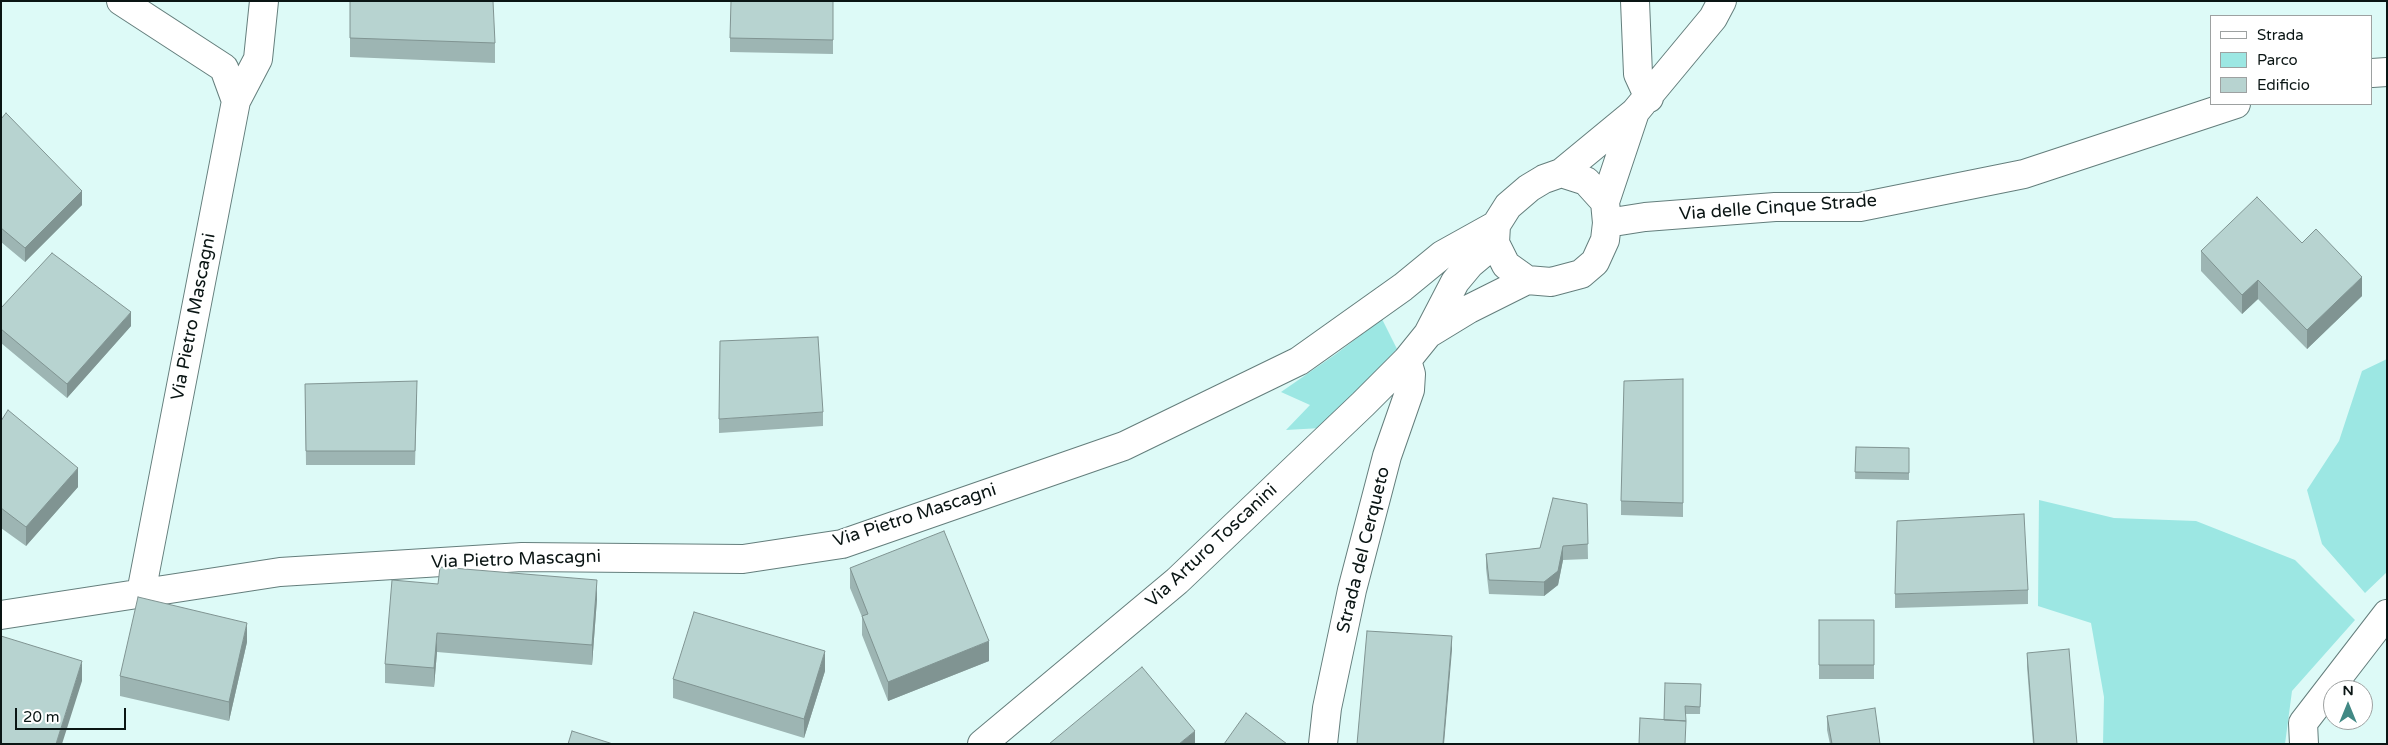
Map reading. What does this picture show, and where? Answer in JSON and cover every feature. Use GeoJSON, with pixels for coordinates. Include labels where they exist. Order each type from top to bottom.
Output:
{"type":"FeatureCollection","features":[{"type":"Feature","properties":{"kind":"street"},"geometry":{"type":"LineString","coordinates":[[121,1],[224,68],[236,101]]}},
{"type":"Feature","properties":{"kind":"street","name":"Via Pietro Mascagni"},"geometry":{"type":"LineString","coordinates":[[141,593],[236,101],[258,59],[264,1]]}},
{"type":"Feature","properties":{"kind":"street"},"geometry":{"type":"LineString","coordinates":[[1636,1],[1638,74],[1642,105],[1606,213],[1604,240],[1595,262],[1581,274],[1551,282],[1527,280],[1506,265],[1496,234],[1508,206],[1529,188],[1544,179],[1561,173],[1642,105],[1713,18],[1722,1]]}},
{"type":"Feature","properties":{"kind":"street"},"geometry":{"type":"LineString","coordinates":[[2373,73],[2387,72]]}},
{"type":"Feature","properties":{"kind":"street","name":"Via delle Cinque Strade"},"geometry":{"type":"LineString","coordinates":[[1606,213],[1645,217],[1775,207],[1860,207],[2024,174],[2233,105]]}},
{"type":"Feature","properties":{"kind":"street"},"geometry":{"type":"LineString","coordinates":[[1561,173],[1586,181],[1606,213]]}},
{"type":"Feature","properties":{"kind":"street","name":"Via Pietro Mascagni"},"geometry":{"type":"LineString","coordinates":[[1,615],[280,572],[522,557],[743,558],[842,544],[1124,446],[1299,361],[1403,287],[1442,255],[1496,234]]}},
{"type":"Feature","properties":{"kind":"street","name":"Via Arturo Toscanini"},"geometry":{"type":"LineString","coordinates":[[982,744],[1177,582],[1407,360],[1428,334],[1455,282],[1496,234]]}},
{"type":"Feature","properties":{"kind":"street","name":"Via Pietro Mascagni"},"geometry":{"type":"LineString","coordinates":[[1403,287],[1440,280],[1502,291]]}},
{"type":"Feature","properties":{"kind":"street","name":"Via Arturo Toscanini"},"geometry":{"type":"LineString","coordinates":[[1428,334],[1502,291],[1527,280]]}},
{"type":"Feature","properties":{"kind":"street","name":"Strada del Cerqueto"},"geometry":{"type":"LineString","coordinates":[[1323,744],[1327,708],[1352,590],[1387,456],[1410,390],[1411,374],[1407,360]]}},
{"type":"Feature","properties":{"kind":"street"},"geometry":{"type":"LineString","coordinates":[[2304,744],[2303,723],[2387,614]]}},
{"type":"Feature","properties":{"kind":"green space"},"geometry":{"type":"Polygon","coordinates":[[[1382,319],[1397,349],[1321,428],[1286,430],[1310,405],[1281,392],[1382,319]]]}},
{"type":"Feature","properties":{"kind":"green space"},"geometry":{"type":"Polygon","coordinates":[[[2387,359],[2387,572],[2365,593],[2322,544],[2307,490],[2339,441],[2362,371],[2387,359]]]}},
{"type":"Feature","properties":{"kind":"green space"},"geometry":{"type":"Polygon","coordinates":[[[2039,500],[2114,518],[2196,521],[2295,560],[2355,620],[2292,691],[2285,744],[2103,744],[2104,697],[2091,623],[2038,606],[2039,500]]]}},
{"type":"Feature","properties":{"kind":"building"},"geometry":{"type":"Polygon","coordinates":[[[350,1],[493,1],[495,43],[350,38],[350,1]]]}},
{"type":"Feature","properties":{"kind":"building"},"geometry":{"type":"Polygon","coordinates":[[[731,1],[833,1],[833,40],[730,38],[731,1]]]}},
{"type":"Feature","properties":{"kind":"building"},"geometry":{"type":"Polygon","coordinates":[[[6,113],[82,191],[25,248],[1,228],[1,119],[6,113]]]}},
{"type":"Feature","properties":{"kind":"building"},"geometry":{"type":"Polygon","coordinates":[[[2257,197],[2302,243],[2316,229],[2362,277],[2307,330],[2258,280],[2242,295],[2201,251],[2257,197]]]}},
{"type":"Feature","properties":{"kind":"building"},"geometry":{"type":"Polygon","coordinates":[[[52,253],[131,312],[67,384],[1,329],[1,308],[52,253]]]}},
{"type":"Feature","properties":{"kind":"building"},"geometry":{"type":"Polygon","coordinates":[[[818,337],[823,412],[719,419],[720,341],[818,337]]]}},
{"type":"Feature","properties":{"kind":"building"},"geometry":{"type":"Polygon","coordinates":[[[1683,379],[1683,503],[1621,501],[1624,381],[1683,379]]]}},
{"type":"Feature","properties":{"kind":"building"},"geometry":{"type":"Polygon","coordinates":[[[417,381],[415,451],[306,451],[305,384],[417,381]]]}},
{"type":"Feature","properties":{"kind":"building"},"geometry":{"type":"Polygon","coordinates":[[[8,410],[78,468],[26,527],[1,508],[1,421],[8,410]]]}},
{"type":"Feature","properties":{"kind":"building"},"geometry":{"type":"Polygon","coordinates":[[[1856,447],[1909,448],[1909,473],[1855,472],[1856,447]]]}},
{"type":"Feature","properties":{"kind":"building"},"geometry":{"type":"Polygon","coordinates":[[[1553,498],[1587,504],[1588,544],[1563,546],[1558,571],[1544,582],[1489,580],[1486,554],[1540,548],[1553,498]]]}},
{"type":"Feature","properties":{"kind":"building"},"geometry":{"type":"Polygon","coordinates":[[[2024,514],[2028,590],[1895,594],[1897,521],[2024,514]]]}},
{"type":"Feature","properties":{"kind":"building"},"geometry":{"type":"Polygon","coordinates":[[[944,531],[989,641],[888,682],[862,616],[868,614],[850,568],[944,531]]]}},
{"type":"Feature","properties":{"kind":"building"},"geometry":{"type":"Polygon","coordinates":[[[440,567],[597,580],[592,645],[437,633],[434,668],[385,664],[392,580],[438,584],[440,567]]]}},
{"type":"Feature","properties":{"kind":"building"},"geometry":{"type":"Polygon","coordinates":[[[138,597],[247,623],[229,702],[120,676],[138,597]]]}},
{"type":"Feature","properties":{"kind":"building"},"geometry":{"type":"Polygon","coordinates":[[[694,612],[825,651],[804,719],[673,679],[694,612]]]}},
{"type":"Feature","properties":{"kind":"building"},"geometry":{"type":"Polygon","coordinates":[[[1819,620],[1874,620],[1874,665],[1819,665],[1819,620]]]}},
{"type":"Feature","properties":{"kind":"building"},"geometry":{"type":"Polygon","coordinates":[[[1367,631],[1452,636],[1443,744],[1357,744],[1367,631]]]}},
{"type":"Feature","properties":{"kind":"building"},"geometry":{"type":"Polygon","coordinates":[[[1,636],[82,661],[56,744],[1,744],[1,636]]]}},
{"type":"Feature","properties":{"kind":"building"},"geometry":{"type":"Polygon","coordinates":[[[2069,649],[2077,744],[2034,744],[2027,653],[2069,649]]]}},
{"type":"Feature","properties":{"kind":"building"},"geometry":{"type":"Polygon","coordinates":[[[1142,667],[1195,731],[1179,744],[1049,744],[1142,667]]]}},
{"type":"Feature","properties":{"kind":"building"},"geometry":{"type":"Polygon","coordinates":[[[1665,683],[1701,684],[1700,707],[1685,706],[1686,721],[1664,720],[1665,683]]]}},
{"type":"Feature","properties":{"kind":"building"},"geometry":{"type":"Polygon","coordinates":[[[1875,708],[1880,744],[1832,744],[1827,716],[1875,708]]]}},
{"type":"Feature","properties":{"kind":"building"},"geometry":{"type":"Polygon","coordinates":[[[1246,713],[1287,744],[1224,744],[1246,713]]]}},
{"type":"Feature","properties":{"kind":"building"},"geometry":{"type":"Polygon","coordinates":[[[1640,718],[1686,721],[1685,744],[1639,744],[1640,718]]]}},
{"type":"Feature","properties":{"kind":"building"},"geometry":{"type":"Polygon","coordinates":[[[572,731],[613,744],[568,744],[572,731]]]}}]}
